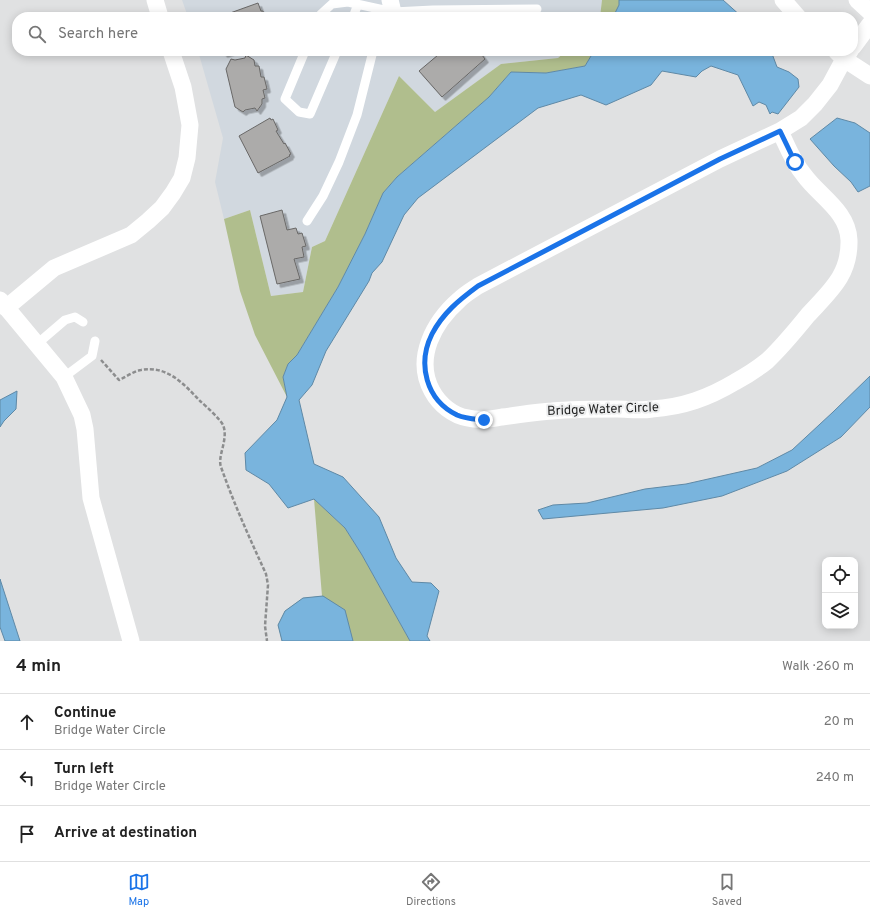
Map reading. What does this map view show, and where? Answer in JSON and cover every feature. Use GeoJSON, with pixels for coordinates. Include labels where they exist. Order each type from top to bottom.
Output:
{"type":"FeatureCollection","features":[{"type":"Feature","properties":{"kind":"street"},"geometry":{"type":"LineString","coordinates":[[155,0],[159,12]]}},
{"type":"Feature","properties":{"kind":"street"},"geometry":{"type":"LineString","coordinates":[[783,0],[794,12]]}},
{"type":"Feature","properties":{"kind":"street"},"geometry":{"type":"LineString","coordinates":[[857,0],[870,12]]}},
{"type":"Feature","properties":{"kind":"street","name":"Bridge Water Circle"},"geometry":{"type":"LineString","coordinates":[[858,38],[870,24]]}},
{"type":"Feature","properties":{"kind":"street"},"geometry":{"type":"LineString","coordinates":[[131,641],[91,498],[85,429],[82,415],[64,377],[3,304],[54,268],[131,234],[162,208],[173,192],[182,178],[187,158],[190,124],[183,87],[173,56]]}},
{"type":"Feature","properties":{"kind":"street","name":"Bridge Water Circle"},"geometry":{"type":"LineString","coordinates":[[780,131],[795,162],[804,176],[841,215],[847,229],[849,239],[848,257],[844,270],[838,281],[792,334],[766,361],[745,377],[718,392],[677,406],[650,410],[577,409],[548,411],[484,420],[457,415],[443,406],[435,396],[428,385],[425,372],[424,359],[427,346],[432,334],[444,315],[460,299],[478,286],[720,159],[780,131],[801,118],[830,86],[844,56]]}},
{"type":"Feature","properties":{"kind":"street"},"geometry":{"type":"LineString","coordinates":[[850,56],[870,76]]}},
{"type":"Feature","properties":{"kind":"lane"},"geometry":{"type":"LineString","coordinates":[[323,12],[332,4],[348,2],[391,10],[537,9]]}},
{"type":"Feature","properties":{"kind":"lane"},"geometry":{"type":"LineString","coordinates":[[354,12],[358,4]]}},
{"type":"Feature","properties":{"kind":"lane"},"geometry":{"type":"LineString","coordinates":[[303,56],[285,99],[299,112],[310,114],[336,56]]}},
{"type":"Feature","properties":{"kind":"lane"},"geometry":{"type":"LineString","coordinates":[[307,221],[322,196],[357,115],[372,56]]}},
{"type":"Feature","properties":{"kind":"lane"},"geometry":{"type":"LineString","coordinates":[[37,344],[65,320],[75,317],[82,322]]}},
{"type":"Feature","properties":{"kind":"lane"},"geometry":{"type":"LineString","coordinates":[[64,377],[92,356],[95,341]]}},
{"type":"Feature","properties":{"kind":"path"},"geometry":{"type":"LineString","coordinates":[[92,356],[100,358],[119,380],[140,370],[158,369],[172,375],[197,397],[223,425],[225,439],[220,464],[266,574],[268,585],[265,626],[267,641]]}},
{"type":"Feature","properties":{"kind":"shaded area"},"geometry":{"type":"Polygon","coordinates":[[[182,0],[602,0],[601,12],[186,12],[182,0]]]}},
{"type":"Feature","properties":{"kind":"shaded area"},"geometry":{"type":"Polygon","coordinates":[[[199,56],[560,56],[558,58],[501,64],[435,112],[399,76],[325,241],[312,247],[303,292],[271,296],[250,210],[224,219],[215,182],[223,138],[199,56]]]}},
{"type":"Feature","properties":{"kind":"green space"},"geometry":{"type":"Polygon","coordinates":[[[602,0],[619,0],[619,5],[616,12],[601,12],[602,0]]]}},
{"type":"Feature","properties":{"kind":"green space"},"geometry":{"type":"Polygon","coordinates":[[[560,56],[591,56],[585,66],[546,73],[511,72],[489,97],[397,177],[383,193],[365,234],[338,287],[297,355],[288,364],[283,377],[287,397],[255,335],[240,291],[224,219],[250,210],[271,296],[303,292],[312,247],[325,241],[399,76],[435,112],[501,64],[558,58],[560,56]]]}},
{"type":"Feature","properties":{"kind":"green space"},"geometry":{"type":"Polygon","coordinates":[[[314,499],[345,528],[362,555],[410,641],[282,641],[278,625],[285,611],[303,598],[322,596],[314,499]]]}},
{"type":"Feature","properties":{"kind":"water"},"geometry":{"type":"Polygon","coordinates":[[[619,0],[723,0],[736,12],[616,12],[619,5],[619,0]]]}},
{"type":"Feature","properties":{"kind":"water"},"geometry":{"type":"Polygon","coordinates":[[[591,56],[773,56],[777,67],[789,72],[798,79],[799,87],[778,114],[772,112],[770,114],[766,105],[759,102],[753,106],[738,75],[711,66],[702,71],[696,77],[662,71],[651,85],[606,105],[581,95],[538,108],[418,198],[404,215],[382,262],[372,273],[369,281],[326,351],[312,385],[299,400],[314,464],[343,477],[379,517],[396,558],[412,582],[431,583],[439,591],[427,636],[430,641],[410,641],[362,555],[345,528],[314,499],[288,508],[269,484],[246,470],[245,453],[277,420],[287,397],[283,377],[288,364],[297,355],[338,287],[365,234],[383,193],[397,177],[489,97],[511,72],[546,73],[585,66],[591,56]]]}},
{"type":"Feature","properties":{"kind":"water"},"geometry":{"type":"Polygon","coordinates":[[[837,118],[855,123],[870,133],[870,186],[858,192],[851,182],[834,166],[810,139],[837,118]]]}},
{"type":"Feature","properties":{"kind":"water"},"geometry":{"type":"Polygon","coordinates":[[[870,376],[870,407],[841,437],[787,471],[722,496],[663,508],[543,519],[538,510],[553,505],[587,503],[645,489],[686,484],[757,468],[792,450],[870,376]]]}},
{"type":"Feature","properties":{"kind":"water"},"geometry":{"type":"Polygon","coordinates":[[[17,391],[16,409],[0,427],[0,400],[17,391]]]}},
{"type":"Feature","properties":{"kind":"water"},"geometry":{"type":"Polygon","coordinates":[[[0,579],[20,641],[5,641],[0,627],[0,579]]]}},
{"type":"Feature","properties":{"kind":"water"},"geometry":{"type":"Polygon","coordinates":[[[323,596],[345,610],[353,641],[282,641],[278,625],[285,611],[303,598],[323,596]]]}},
{"type":"Feature","properties":{"kind":"building"},"geometry":{"type":"Polygon","coordinates":[[[258,3],[261,11],[263,12],[233,12],[258,3]]]}},
{"type":"Feature","properties":{"kind":"building"},"geometry":{"type":"Polygon","coordinates":[[[248,56],[254,60],[255,66],[259,66],[261,77],[264,77],[267,89],[263,90],[265,98],[262,99],[262,104],[257,111],[255,108],[245,110],[243,112],[235,107],[226,69],[231,59],[235,60],[248,56]]]}},
{"type":"Feature","properties":{"kind":"building"},"geometry":{"type":"Polygon","coordinates":[[[437,56],[483,56],[485,59],[442,97],[419,71],[437,56]]]}},
{"type":"Feature","properties":{"kind":"building"},"geometry":{"type":"Polygon","coordinates":[[[270,118],[271,120],[273,119],[278,130],[276,131],[291,154],[289,155],[290,156],[258,173],[239,136],[270,118]]]}},
{"type":"Feature","properties":{"kind":"building"},"geometry":{"type":"Polygon","coordinates":[[[282,210],[287,230],[296,228],[298,234],[302,233],[306,246],[302,247],[304,257],[294,259],[300,279],[277,284],[260,216],[282,210]]]}},
{"type":"Feature","properties":{"kind":"route"},"geometry":{"type":"LineString","coordinates":[[484,420],[457,415],[443,406],[428,385],[425,372],[424,359],[432,334],[444,315],[460,299],[478,286],[720,159],[780,131],[795,162]]}}]}
